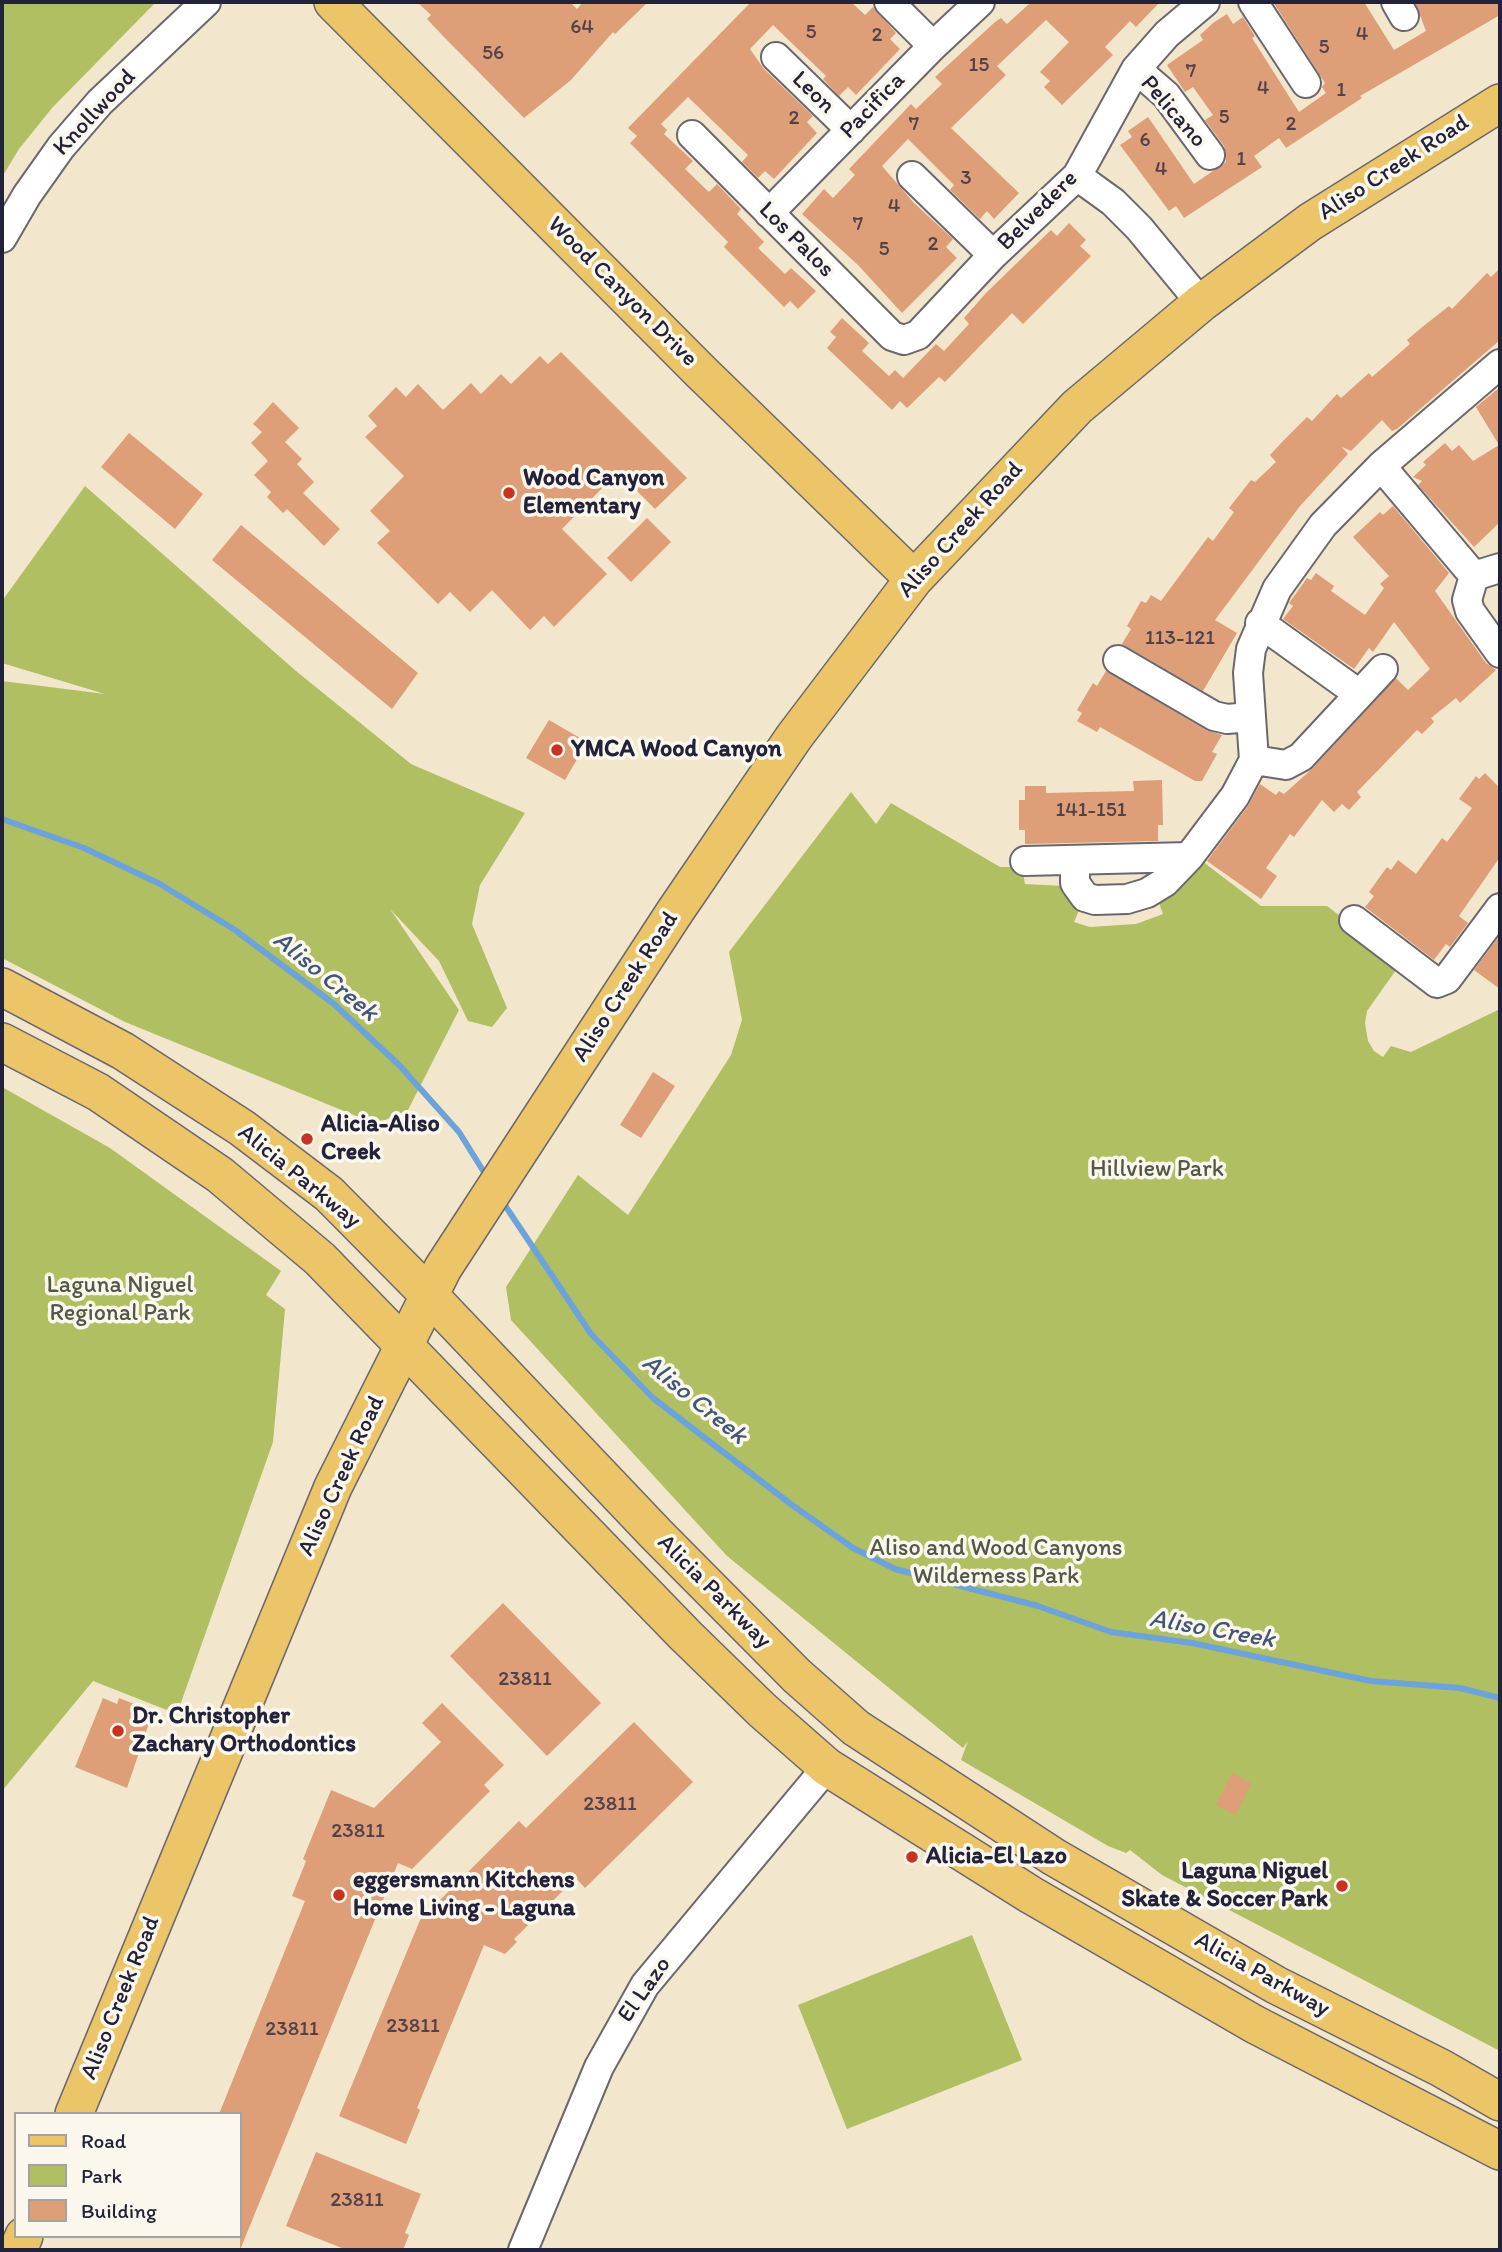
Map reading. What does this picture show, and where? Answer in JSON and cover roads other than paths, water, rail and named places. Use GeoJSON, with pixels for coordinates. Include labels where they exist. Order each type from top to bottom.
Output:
{"type":"FeatureCollection","features":[{"type":"Feature","properties":{"kind":"main road","name":"Wood Canyon Drive"},"geometry":{"type":"LineString","coordinates":[[333,2],[700,371],[914,579]]}},
{"type":"Feature","properties":{"kind":"main road","name":"Aliso Creek Road"},"geometry":{"type":"LineString","coordinates":[[75,2112],[333,1487],[436,1281],[674,913],[794,737],[914,579],[1077,407],[1201,303],[1310,222],[1500,103]]}},
{"type":"Feature","properties":{"kind":"main road","name":"Alicia Parkway"},"geometry":{"type":"LineString","coordinates":[[2,987],[123,1051],[242,1128],[436,1281],[666,1544],[797,1676],[856,1728],[1054,1857],[1276,1985],[1441,2068],[1500,2102]]}},
{"type":"Feature","properties":{"kind":"main road","name":"Alicia Parkway"},"geometry":{"type":"LineString","coordinates":[[2,1042],[98,1092],[220,1175],[320,1259],[685,1636],[762,1710],[827,1767],[1031,1895],[1254,2024],[1500,2151]]}},
{"type":"Feature","properties":{"kind":"street","name":"Knollwood"},"geometry":{"type":"LineString","coordinates":[[2,237],[26,195],[84,120],[206,2]]}},
{"type":"Feature","properties":{"kind":"street"},"geometry":{"type":"LineString","coordinates":[[889,2],[933,46]]}},
{"type":"Feature","properties":{"kind":"street","name":"Pacifica"},"geometry":{"type":"LineString","coordinates":[[769,213],[933,46],[980,2]]}},
{"type":"Feature","properties":{"kind":"street","name":"Belvedere"},"geometry":{"type":"LineString","coordinates":[[904,340],[918,335],[993,255],[1077,176],[1136,69],[1167,34],[1205,2]]}},
{"type":"Feature","properties":{"kind":"street"},"geometry":{"type":"LineString","coordinates":[[1253,2],[1306,83]]}},
{"type":"Feature","properties":{"kind":"street","name":"Leon"},"geometry":{"type":"LineString","coordinates":[[776,57],[851,130]]}},
{"type":"Feature","properties":{"kind":"street","name":"Pelicano"},"geometry":{"type":"LineString","coordinates":[[1136,69],[1166,95],[1210,155]]}},
{"type":"Feature","properties":{"kind":"street","name":"Los Palos"},"geometry":{"type":"LineString","coordinates":[[692,135],[892,336],[904,340]]}},
{"type":"Feature","properties":{"kind":"street"},"geometry":{"type":"LineString","coordinates":[[912,176],[993,255]]}},
{"type":"Feature","properties":{"kind":"street"},"geometry":{"type":"LineString","coordinates":[[1077,176],[1113,202],[1139,228],[1201,303]]}},
{"type":"Feature","properties":{"kind":"street"},"geometry":{"type":"LineString","coordinates":[[1075,860],[1075,883],[1085,897],[1095,900],[1127,899],[1147,893],[1165,882],[1189,857],[1235,796],[1254,760],[1248,673],[1251,649],[1277,589],[1323,524],[1381,466],[1500,364]]}},
{"type":"Feature","properties":{"kind":"street"},"geometry":{"type":"LineString","coordinates":[[1381,466],[1487,572],[1467,600],[1470,611],[1500,653]]}},
{"type":"Feature","properties":{"kind":"street"},"geometry":{"type":"LineString","coordinates":[[1260,623],[1359,694]]}},
{"type":"Feature","properties":{"kind":"street"},"geometry":{"type":"LineString","coordinates":[[1118,660],[1214,716],[1250,717]]}},
{"type":"Feature","properties":{"kind":"street"},"geometry":{"type":"LineString","coordinates":[[1254,760],[1286,765],[1301,757],[1383,669]]}},
{"type":"Feature","properties":{"kind":"street"},"geometry":{"type":"LineString","coordinates":[[1025,861],[1189,857]]}},
{"type":"Feature","properties":{"kind":"street"},"geometry":{"type":"LineString","coordinates":[[1354,920],[1437,983],[1447,979],[1500,908]]}},
{"type":"Feature","properties":{"kind":"street","name":"El Lazo"},"geometry":{"type":"LineString","coordinates":[[523,2250],[599,2067],[645,1985],[827,1767]]}},
{"type":"Feature","properties":{"kind":"waterway","name":"Aliso Creek"},"geometry":{"type":"LineString","coordinates":[[2,819],[84,848],[160,884],[235,930],[334,1004],[400,1066],[459,1132],[487,1177]]}},
{"type":"Feature","properties":{"kind":"waterway","name":"Aliso Creek"},"geometry":{"type":"LineString","coordinates":[[502,1201],[591,1334],[653,1398],[792,1505],[853,1548],[895,1569],[1038,1606],[1111,1632],[1192,1643],[1371,1681],[1460,1688],[1500,1698]]}},
{"type":"Feature","properties":{"kind":"place","name":"Wood Canyon Elementary"},"geometry":{"type":"Point","coordinates":[509,493]}},
{"type":"Feature","properties":{"kind":"place","name":"YMCA Wood Canyon"},"geometry":{"type":"Point","coordinates":[557,750]}},
{"type":"Feature","properties":{"kind":"place","name":"Alicia-Aliso Creek"},"geometry":{"type":"Point","coordinates":[307,1139]}},
{"type":"Feature","properties":{"kind":"place","name":"Dr. Christopher Zachary Orthodontics"},"geometry":{"type":"Point","coordinates":[118,1731]}},
{"type":"Feature","properties":{"kind":"place","name":"Alicia-El Lazo"},"geometry":{"type":"Point","coordinates":[912,1857]}},
{"type":"Feature","properties":{"kind":"place","name":"Laguna Niguel Skate & Soccer Park"},"geometry":{"type":"Point","coordinates":[1342,1886]}},
{"type":"Feature","properties":{"kind":"place","name":"eggersmann Kitchens Home Living - Laguna"},"geometry":{"type":"Point","coordinates":[339,1895]}},
{"type":"Feature","properties":{"kind":"park label","name":"Hillview Park"},"geometry":{"type":"Point","coordinates":[1157,1170]}},
{"type":"Feature","properties":{"kind":"park label","name":"Laguna Niguel Regional Park"},"geometry":{"type":"Point","coordinates":[120,1300]}},
{"type":"Feature","properties":{"kind":"park label","name":"Aliso and Wood Canyons Wilderness Park"},"geometry":{"type":"Point","coordinates":[996,1563]}}]}
